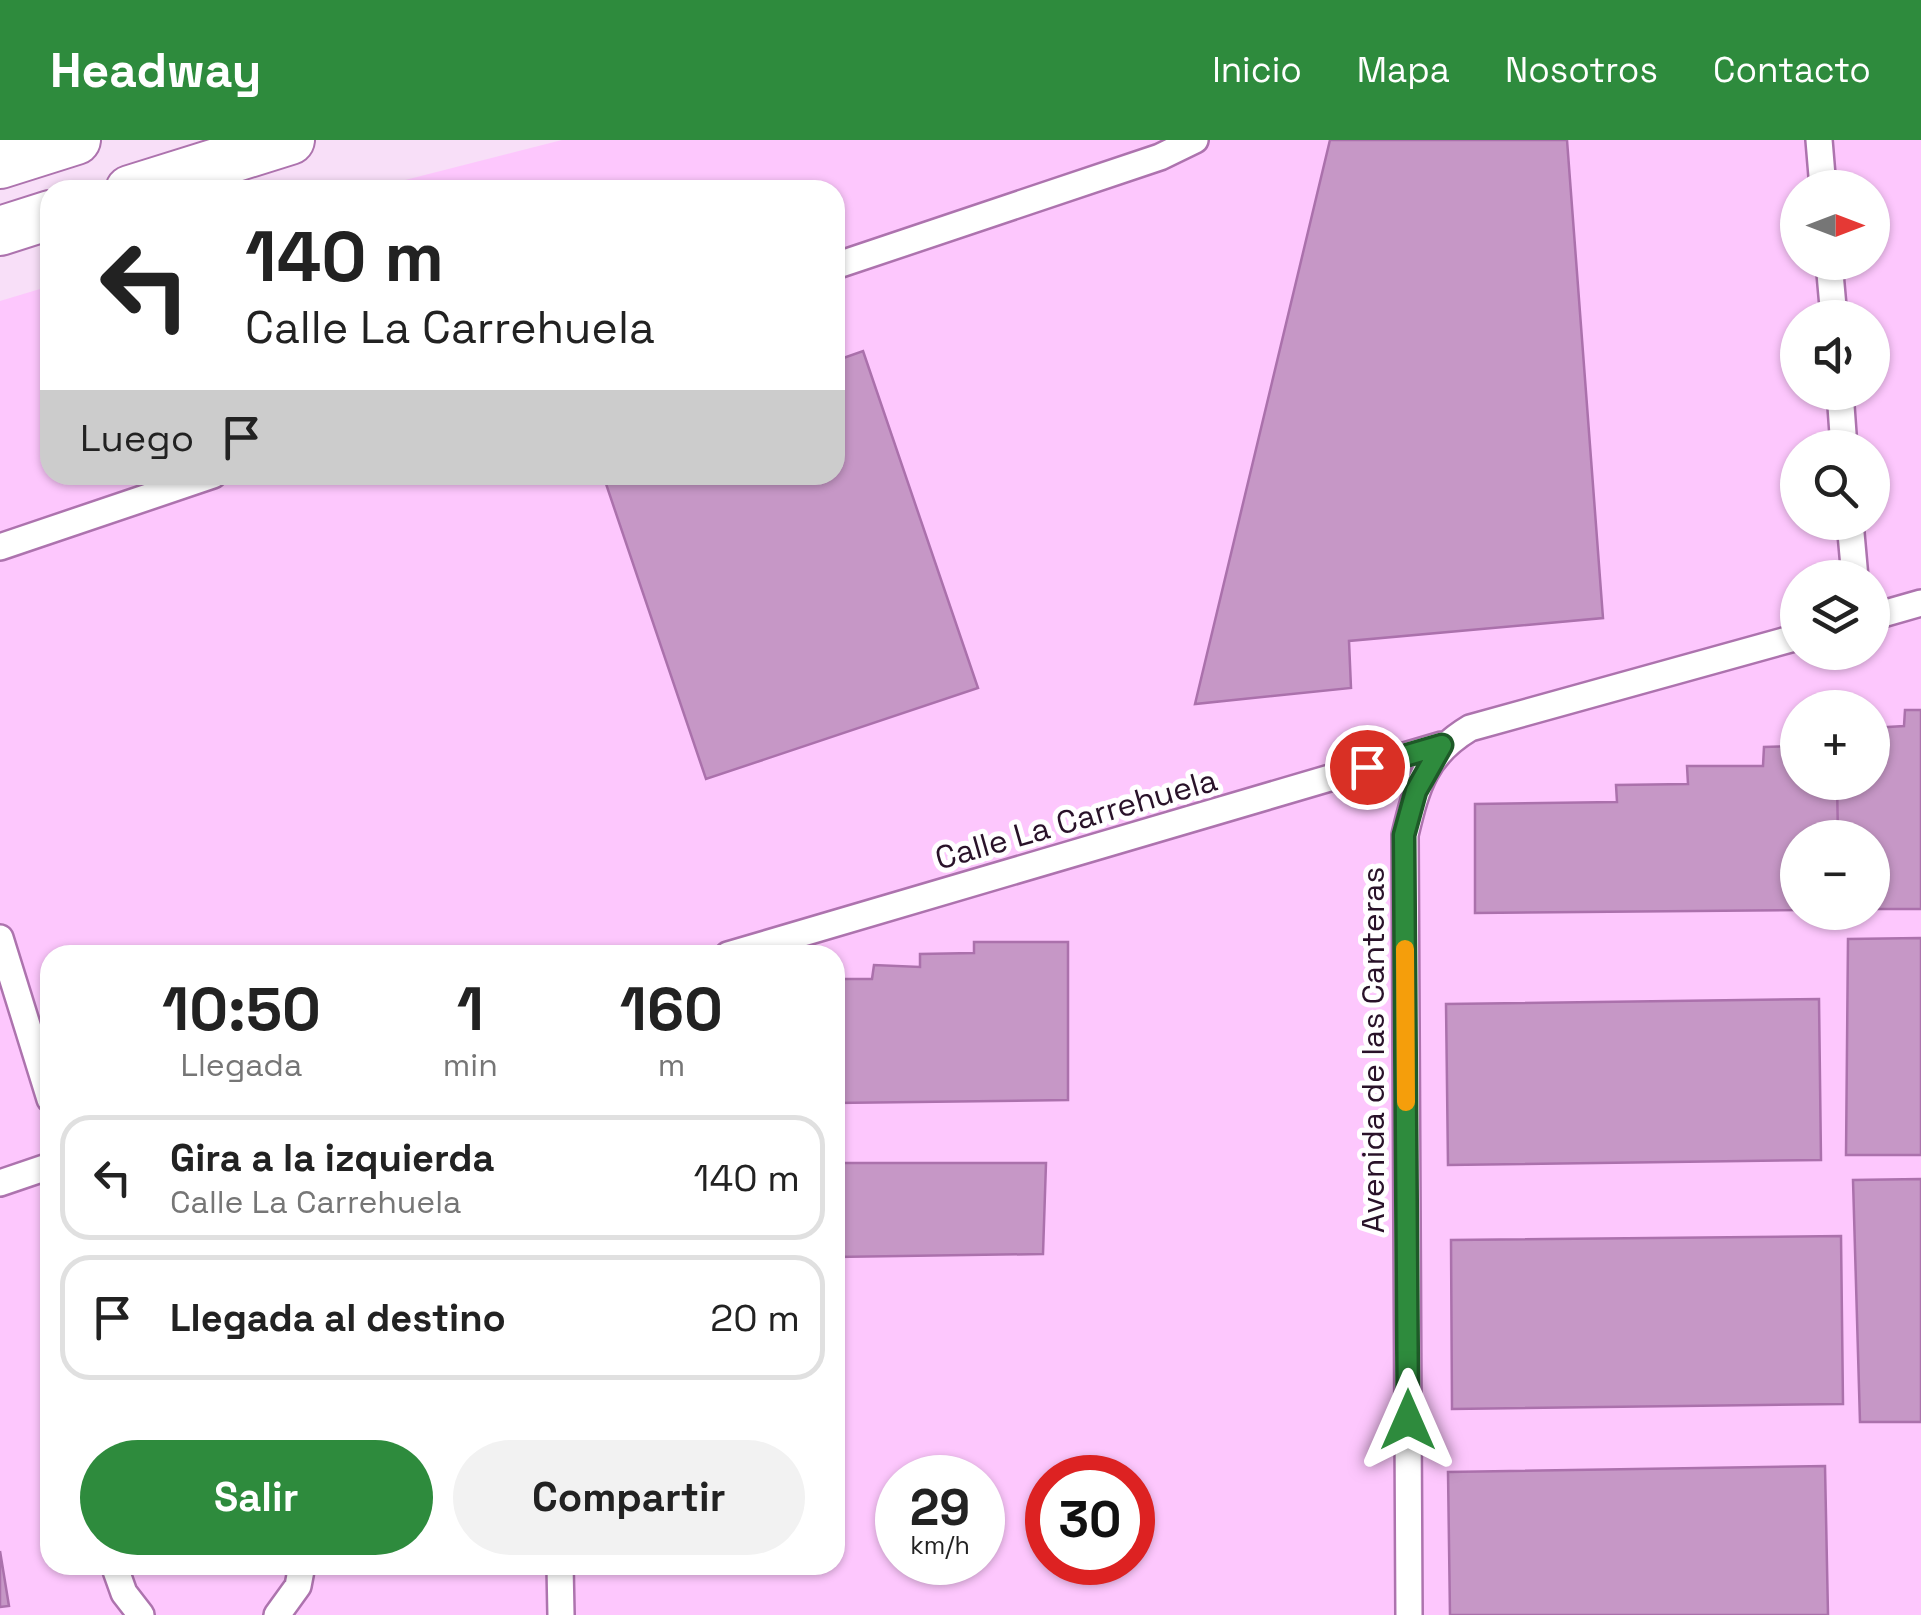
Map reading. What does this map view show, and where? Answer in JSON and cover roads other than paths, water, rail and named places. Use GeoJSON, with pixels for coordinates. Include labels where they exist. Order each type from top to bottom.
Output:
{"type":"FeatureCollection","features":[{"type":"Feature","properties":{"kind":"highway"},"geometry":{"type":"LineString","coordinates":[[0,164],[76,140]]}},
{"type":"Feature","properties":{"kind":"highway"},"geometry":{"type":"LineString","coordinates":[[162,180],[290,140]]}},
{"type":"Feature","properties":{"kind":"highway"},"geometry":{"type":"LineString","coordinates":[[0,230],[40,218]]}},
{"type":"Feature","properties":{"kind":"street"},"geometry":{"type":"LineString","coordinates":[[845,263],[1160,157],[1195,140]]}},
{"type":"Feature","properties":{"kind":"street"},"geometry":{"type":"LineString","coordinates":[[1819,140],[1822,170]]}},
{"type":"Feature","properties":{"kind":"street"},"geometry":{"type":"LineString","coordinates":[[0,546],[183,485]]}},
{"type":"Feature","properties":{"kind":"street"},"geometry":{"type":"LineString","coordinates":[[1890,612],[1921,603]]}},
{"type":"Feature","properties":{"kind":"street"},"geometry":{"type":"LineString","coordinates":[[1442,745],[1470,728],[1507,715],[1780,642]]}},
{"type":"Feature","properties":{"kind":"street","name":"Calle La Carrehuela"},"geometry":{"type":"LineString","coordinates":[[762,945],[1442,745]]}},
{"type":"Feature","properties":{"kind":"street","name":"Avenida de las Canteras"},"geometry":{"type":"LineString","coordinates":[[1409,1615],[1404,835],[1416,791],[1442,745]]}},
{"type":"Feature","properties":{"kind":"street"},"geometry":{"type":"LineString","coordinates":[[0,938],[40,1067]]}},
{"type":"Feature","properties":{"kind":"street"},"geometry":{"type":"LineString","coordinates":[[0,1182],[40,1169]]}},
{"type":"Feature","properties":{"kind":"street"},"geometry":{"type":"LineString","coordinates":[[118,1575],[124,1593],[141,1615]]}},
{"type":"Feature","properties":{"kind":"street"},"geometry":{"type":"LineString","coordinates":[[277,1615],[298,1586],[300,1575]]}},
{"type":"Feature","properties":{"kind":"street"},"geometry":{"type":"LineString","coordinates":[[560,1575],[561,1615]]}}]}
